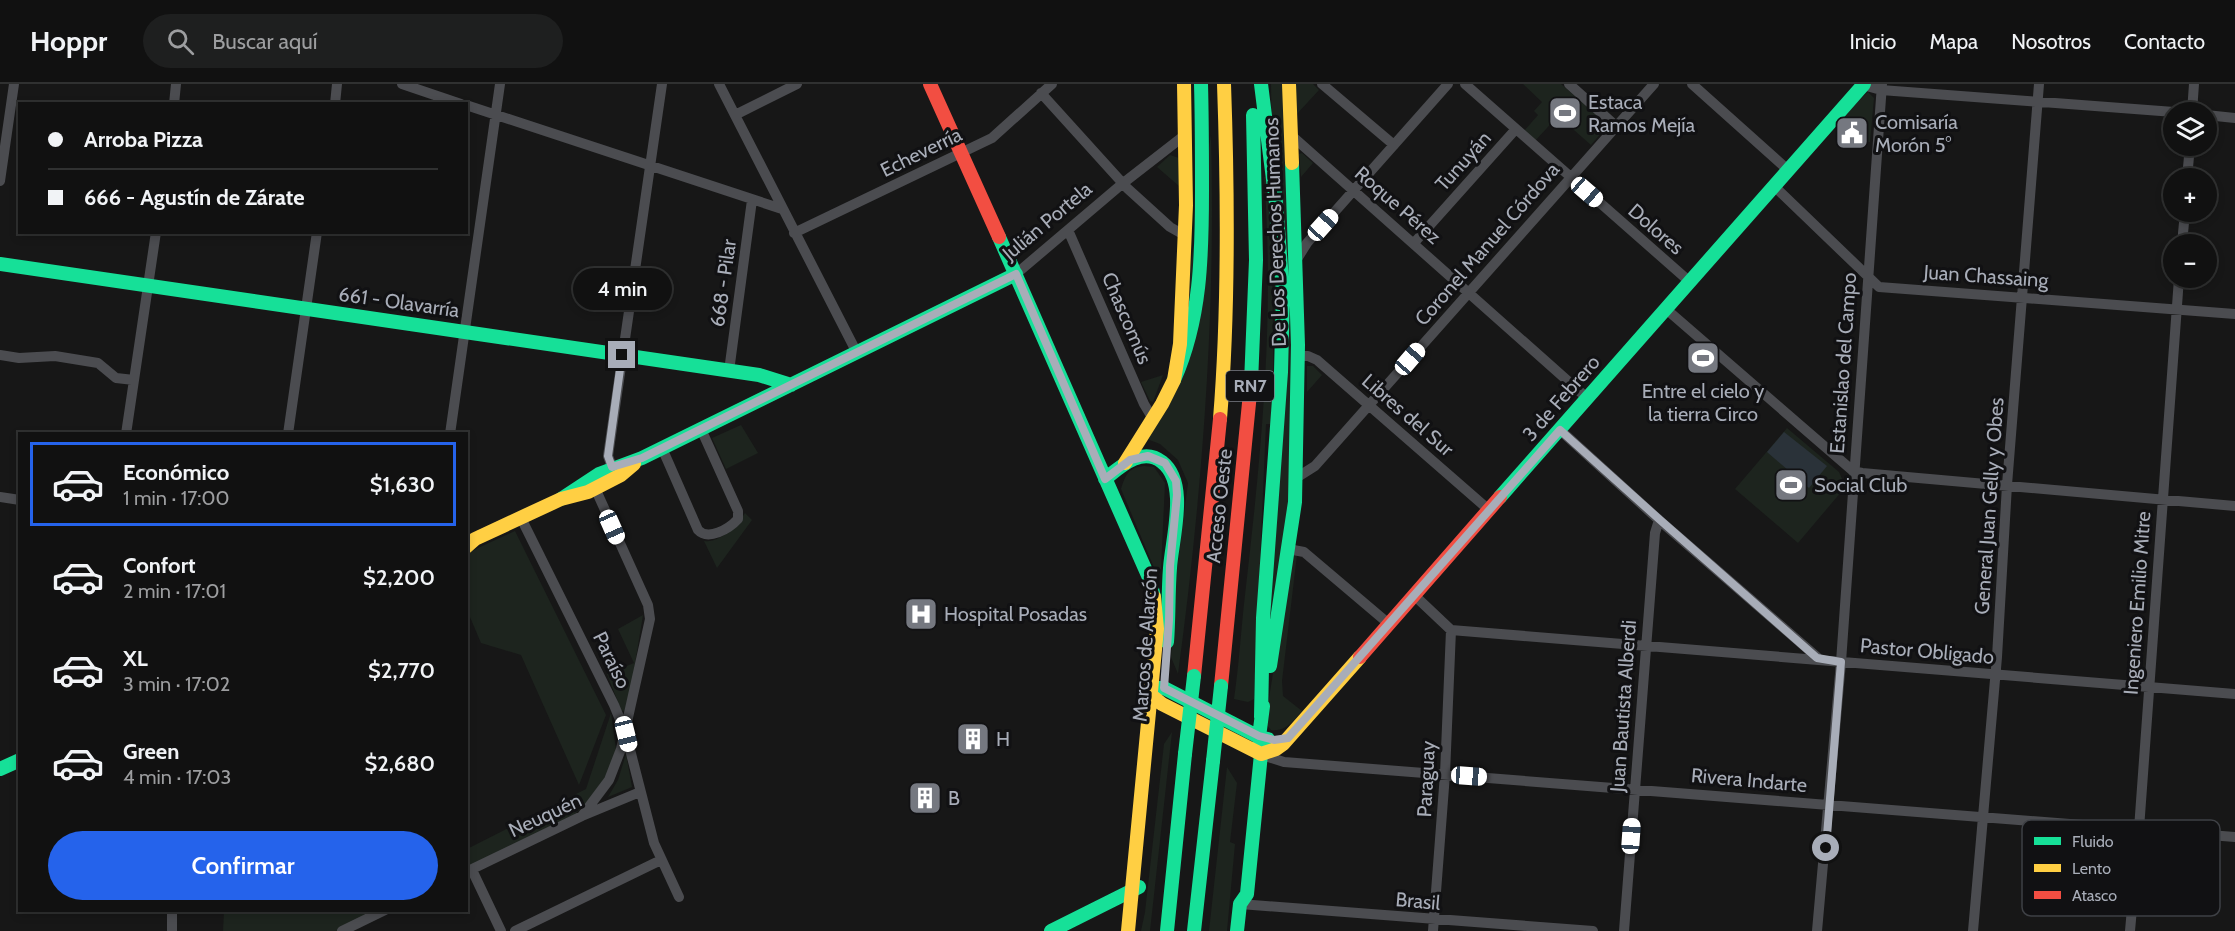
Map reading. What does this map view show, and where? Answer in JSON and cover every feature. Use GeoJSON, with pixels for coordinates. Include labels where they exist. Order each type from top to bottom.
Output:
{"type":"FeatureCollection","features":[{"type":"Feature","properties":{"kind":"main road","name":"Marcos de Alarcón"},"geometry":{"type":"LineString","coordinates":[[930,84],[1016,274],[1152,587],[1158,621],[1157,694],[1144,876],[1132,892]]}},
{"type":"Feature","properties":{"kind":"main road","name":"Marcos de Alarcón"},"geometry":{"type":"LineString","coordinates":[[1125,463],[1174,380],[1180,344],[1186,236],[1184,84]]}},
{"type":"Feature","properties":{"kind":"main road"},"geometry":{"type":"LineString","coordinates":[[1174,380],[1185,358],[1198,308],[1202,230],[1201,84]]}},
{"type":"Feature","properties":{"kind":"main road","name":"Acceso Oeste"},"geometry":{"type":"LineString","coordinates":[[1167,931],[1220,416],[1225,337],[1227,194],[1224,84]]}},
{"type":"Feature","properties":{"kind":"main road","name":"Acceso Oeste"},"geometry":{"type":"LineString","coordinates":[[1194,931],[1221,686],[1253,345],[1256,222],[1252,84]]}},
{"type":"Feature","properties":{"kind":"main road"},"geometry":{"type":"LineString","coordinates":[[1261,84],[1279,223],[1283,321],[1261,663],[1261,717]]}},
{"type":"Feature","properties":{"kind":"main road","name":"De Los Derechos Humanos"},"geometry":{"type":"LineString","coordinates":[[1237,931],[1240,904],[1236,892],[1255,752],[1288,549],[1296,478],[1299,356],[1289,84]]}},
{"type":"Feature","properties":{"kind":"main road","name":"3 de Febrero"},"geometry":{"type":"LineString","coordinates":[[1255,752],[1276,749],[1288,738],[1863,85]]}},
{"type":"Feature","properties":{"kind":"main road","name":"661 - Olavarría"},"geometry":{"type":"LineString","coordinates":[[0,264],[759,375],[792,385]]}},
{"type":"Feature","properties":{"kind":"main road","name":"Julián Portela"},"geometry":{"type":"LineString","coordinates":[[642,458],[1016,274]]}},
{"type":"Feature","properties":{"kind":"main road","name":"Marcos de Alarcón"},"geometry":{"type":"LineString","coordinates":[[1105,479],[1125,463],[1141,456],[1159,459],[1170,469],[1177,484],[1170,566],[1169,620],[1157,694],[1128,931]]}},
{"type":"Feature","properties":{"kind":"main road"},"geometry":{"type":"LineString","coordinates":[[561,499],[584,480],[612,467],[642,458]]}},
{"type":"Feature","properties":{"kind":"main road"},"geometry":{"type":"LineString","coordinates":[[469,542],[561,499],[595,488],[621,475],[642,458]]}},
{"type":"Feature","properties":{"kind":"main road"},"geometry":{"type":"LineString","coordinates":[[1157,694],[1259,736],[1274,740],[1288,738]]}},
{"type":"Feature","properties":{"kind":"main road"},"geometry":{"type":"LineString","coordinates":[[1157,694],[1255,752]]}},
{"type":"Feature","properties":{"kind":"main road"},"geometry":{"type":"LineString","coordinates":[[0,769],[18,761]]}},
{"type":"Feature","properties":{"kind":"main road"},"geometry":{"type":"LineString","coordinates":[[1050,931],[1132,892]]}},
{"type":"Feature","properties":{"kind":"street"},"geometry":{"type":"LineString","coordinates":[[0,181],[14,84]]}},
{"type":"Feature","properties":{"kind":"street"},"geometry":{"type":"LineString","coordinates":[[174,102],[176,84]]}},
{"type":"Feature","properties":{"kind":"street"},"geometry":{"type":"LineString","coordinates":[[335,102],[337,84]]}},
{"type":"Feature","properties":{"kind":"street"},"geometry":{"type":"LineString","coordinates":[[402,84],[455,102]]}},
{"type":"Feature","properties":{"kind":"street"},"geometry":{"type":"LineString","coordinates":[[450,432],[500,84]]}},
{"type":"Feature","properties":{"kind":"street"},"geometry":{"type":"LineString","coordinates":[[612,467],[608,456],[662,84]]}},
{"type":"Feature","properties":{"kind":"street"},"geometry":{"type":"LineString","coordinates":[[719,84],[857,353]]}},
{"type":"Feature","properties":{"kind":"street"},"geometry":{"type":"LineString","coordinates":[[735,115],[797,84]]}},
{"type":"Feature","properties":{"kind":"street","name":"Echeverría"},"geometry":{"type":"LineString","coordinates":[[794,233],[961,153],[997,133],[1052,84]]}},
{"type":"Feature","properties":{"kind":"street"},"geometry":{"type":"LineString","coordinates":[[1322,84],[1394,145]]}},
{"type":"Feature","properties":{"kind":"street"},"geometry":{"type":"LineString","coordinates":[[1297,260],[1307,243],[1448,84]]}},
{"type":"Feature","properties":{"kind":"street","name":"Dolores"},"geometry":{"type":"LineString","coordinates":[[1465,84],[1690,282]]}},
{"type":"Feature","properties":{"kind":"street"},"geometry":{"type":"LineString","coordinates":[[1569,84],[1617,127]]}},
{"type":"Feature","properties":{"kind":"street","name":"Coronel Manuel Córdova"},"geometry":{"type":"LineString","coordinates":[[1296,478],[1315,466],[1654,84]]}},
{"type":"Feature","properties":{"kind":"street"},"geometry":{"type":"LineString","coordinates":[[1692,84],[1788,170]]}},
{"type":"Feature","properties":{"kind":"street","name":"General Juan Gelly y Obes"},"geometry":{"type":"LineString","coordinates":[[1973,931],[1984,818],[2007,486],[2039,84]]}},
{"type":"Feature","properties":{"kind":"street"},"geometry":{"type":"LineString","coordinates":[[2193,102],[2194,84]]}},
{"type":"Feature","properties":{"kind":"street"},"geometry":{"type":"LineString","coordinates":[[1863,85],[2163,111]]}},
{"type":"Feature","properties":{"kind":"street","name":"Estanislao del Campo"},"geometry":{"type":"LineString","coordinates":[[1817,931],[1830,806],[1841,662],[1881,87]]}},
{"type":"Feature","properties":{"kind":"street"},"geometry":{"type":"LineString","coordinates":[[1041,93],[1122,184],[1170,227],[1186,236]]}},
{"type":"Feature","properties":{"kind":"street"},"geometry":{"type":"LineString","coordinates":[[468,106],[782,209]]}},
{"type":"Feature","properties":{"kind":"street"},"geometry":{"type":"LineString","coordinates":[[2217,116],[2235,118]]}},
{"type":"Feature","properties":{"kind":"street","name":"Tunuyán"},"geometry":{"type":"LineString","coordinates":[[1414,243],[1515,130]]}},
{"type":"Feature","properties":{"kind":"street","name":"Julián Portela"},"geometry":{"type":"LineString","coordinates":[[1016,274],[1122,184],[1185,135]]}},
{"type":"Feature","properties":{"kind":"street","name":"Roque Pérez"},"geometry":{"type":"LineString","coordinates":[[1292,136],[1587,398]]}},
{"type":"Feature","properties":{"kind":"street","name":"Juan Chassaing"},"geometry":{"type":"LineString","coordinates":[[1774,186],[1879,286],[2235,314]]}},
{"type":"Feature","properties":{"kind":"street","name":"668 - Pilar"},"geometry":{"type":"LineString","coordinates":[[729,371],[752,200]]}},
{"type":"Feature","properties":{"kind":"street","name":"Chascomús"},"geometry":{"type":"LineString","coordinates":[[1068,230],[1144,404],[1153,419]]}},
{"type":"Feature","properties":{"kind":"street"},"geometry":{"type":"LineString","coordinates":[[126,432],[156,234]]}},
{"type":"Feature","properties":{"kind":"street"},"geometry":{"type":"LineString","coordinates":[[288,432],[317,234]]}},
{"type":"Feature","properties":{"kind":"street","name":"Ingeniero Emilio Mitre"},"geometry":{"type":"LineString","coordinates":[[2140,820],[2178,288]]}},
{"type":"Feature","properties":{"kind":"street"},"geometry":{"type":"LineString","coordinates":[[1666,309],[1853,471],[2235,506]]}},
{"type":"Feature","properties":{"kind":"street"},"geometry":{"type":"LineString","coordinates":[[0,355],[19,358],[55,356],[98,363],[116,378],[134,380]]}},
{"type":"Feature","properties":{"kind":"street","name":"Libres del Sur"},"geometry":{"type":"LineString","coordinates":[[1299,356],[1308,356],[1317,360],[1489,510]]}},
{"type":"Feature","properties":{"kind":"street"},"geometry":{"type":"LineString","coordinates":[[662,448],[698,530],[708,536],[728,527],[738,519],[738,511],[701,429]]}},
{"type":"Feature","properties":{"kind":"street"},"geometry":{"type":"LineString","coordinates":[[1560,430],[1817,658]]}},
{"type":"Feature","properties":{"kind":"street"},"geometry":{"type":"LineString","coordinates":[[582,816],[609,780],[626,734],[650,619],[648,605],[595,488]]}},
{"type":"Feature","properties":{"kind":"street"},"geometry":{"type":"LineString","coordinates":[[0,497],[18,500]]}},
{"type":"Feature","properties":{"kind":"street","name":"Paraíso"},"geometry":{"type":"LineString","coordinates":[[521,518],[614,705],[626,734],[640,792],[661,860],[679,897]]}},
{"type":"Feature","properties":{"kind":"street","name":"Juan Bautista Alberdi"},"geometry":{"type":"LineString","coordinates":[[1624,931],[1655,533],[1659,519]]}},
{"type":"Feature","properties":{"kind":"street"},"geometry":{"type":"LineString","coordinates":[[1288,549],[1304,552],[1389,624]]}},
{"type":"Feature","properties":{"kind":"street"},"geometry":{"type":"LineString","coordinates":[[1414,595],[1451,630]]}},
{"type":"Feature","properties":{"kind":"street","name":"Pastor Obligado"},"geometry":{"type":"LineString","coordinates":[[1451,630],[1817,658],[1995,676],[2235,694]]}},
{"type":"Feature","properties":{"kind":"street","name":"Paraguay"},"geometry":{"type":"LineString","coordinates":[[1434,926],[1445,774],[1451,630]]}},
{"type":"Feature","properties":{"kind":"street","name":"Rivera Indarte"},"geometry":{"type":"LineString","coordinates":[[1255,752],[1284,762],[1635,788],[2022,821]]}},
{"type":"Feature","properties":{"kind":"street","name":"Neuquén"},"geometry":{"type":"LineString","coordinates":[[469,871],[582,816],[640,792]]}},
{"type":"Feature","properties":{"kind":"street","name":"Rivera Indarte"},"geometry":{"type":"LineString","coordinates":[[2220,836],[2235,837]]}},
{"type":"Feature","properties":{"kind":"street"},"geometry":{"type":"LineString","coordinates":[[515,931],[661,860]]}},
{"type":"Feature","properties":{"kind":"street"},"geometry":{"type":"LineString","coordinates":[[469,871],[501,931]]}},
{"type":"Feature","properties":{"kind":"street","name":"Brasil"},"geometry":{"type":"LineString","coordinates":[[1240,904],[1434,926],[1593,931]]}},
{"type":"Feature","properties":{"kind":"street"},"geometry":{"type":"LineString","coordinates":[[172,912],[172,931]]}},
{"type":"Feature","properties":{"kind":"street"},"geometry":{"type":"LineString","coordinates":[[342,931],[381,912]]}},
{"type":"Feature","properties":{"kind":"street","name":"Ingeniero Emilio Mitre"},"geometry":{"type":"LineString","coordinates":[[2130,931],[2131,916]]}},
{"type":"Feature","properties":{"kind":"shaded area"},"geometry":{"type":"Polygon","coordinates":[[[1271,84],[1283,84],[1293,347],[1290,505],[1264,666],[1277,517],[1271,84]]]}},
{"type":"Feature","properties":{"kind":"shaded area"},"geometry":{"type":"Polygon","coordinates":[[[1295,84],[1313,84],[1319,90],[1296,115],[1295,84]]]}},
{"type":"Feature","properties":{"kind":"shaded area","name":"Estaca Ramos Mejía"},"geometry":{"type":"Polygon","coordinates":[[[1523,84],[1561,84],[1608,125],[1591,145],[1558,116],[1535,141],[1524,131],[1538,115],[1534,111],[1542,102],[1523,84]]]}},
{"type":"Feature","properties":{"kind":"shaded area"},"geometry":{"type":"Polygon","coordinates":[[[1868,92],[1874,98],[1870,142],[1866,142],[1867,133],[1861,132],[1865,125],[1850,123],[1844,115],[1868,92]]]}},
{"type":"Feature","properties":{"kind":"shaded area"},"geometry":{"type":"Polygon","coordinates":[[[1211,135],[1211,270],[1205,405],[1194,540],[1178,674],[1171,657],[1176,578],[1188,483],[1178,460],[1160,444],[1147,439],[1168,408],[1211,135]]]}},
{"type":"Feature","properties":{"kind":"shaded area"},"geometry":{"type":"Polygon","coordinates":[[[1302,153],[1313,163],[1301,177],[1299,154],[1302,153]]]}},
{"type":"Feature","properties":{"kind":"shaded area"},"geometry":{"type":"Polygon","coordinates":[[[1170,155],[1179,158],[1179,186],[1157,167],[1170,155]]]}},
{"type":"Feature","properties":{"kind":"shaded area"},"geometry":{"type":"Polygon","coordinates":[[[1271,176],[1274,424],[1266,424],[1254,699],[1248,702],[1234,699],[1265,386],[1268,282],[1264,177],[1271,176]]]}},
{"type":"Feature","properties":{"kind":"shaded area"},"geometry":{"type":"Polygon","coordinates":[[[1307,366],[1313,366],[1322,375],[1307,392],[1307,366]]]}},
{"type":"Feature","properties":{"kind":"shaded area"},"geometry":{"type":"Polygon","coordinates":[[[1163,375],[1153,402],[1150,401],[1141,382],[1163,375]]]}},
{"type":"Feature","properties":{"kind":"shaded area"},"geometry":{"type":"Polygon","coordinates":[[[741,425],[758,453],[726,469],[712,438],[741,425]]]}},
{"type":"Feature","properties":{"kind":"shaded area","name":"Social Club"},"geometry":{"type":"Polygon","coordinates":[[[1787,428],[1839,472],[1843,481],[1842,491],[1798,543],[1735,489],[1787,428]]]}},
{"type":"Feature","properties":{"kind":"shaded area"},"geometry":{"type":"Polygon","coordinates":[[[1784,432],[1827,466],[1809,488],[1767,452],[1784,432]]]}},
{"type":"Feature","properties":{"kind":"shaded area"},"geometry":{"type":"Polygon","coordinates":[[[1154,467],[1165,483],[1161,569],[1155,570],[1121,489],[1128,473],[1134,468],[1154,467]]]}},
{"type":"Feature","properties":{"kind":"shaded area"},"geometry":{"type":"Polygon","coordinates":[[[745,513],[752,520],[717,568],[704,541],[722,536],[733,528],[745,513]]]}},
{"type":"Feature","properties":{"kind":"shaded area"},"geometry":{"type":"Polygon","coordinates":[[[515,531],[606,715],[579,785],[521,655],[481,643],[468,612],[468,553],[515,531]]]}},
{"type":"Feature","properties":{"kind":"shaded area"},"geometry":{"type":"Polygon","coordinates":[[[1292,555],[1297,555],[1282,681],[1283,696],[1302,711],[1285,728],[1271,730],[1265,723],[1292,555]]]}},
{"type":"Feature","properties":{"kind":"shaded area"},"geometry":{"type":"Polygon","coordinates":[[[643,615],[628,706],[624,711],[621,710],[607,674],[634,663],[618,629],[643,615]]]}},
{"type":"Feature","properties":{"kind":"shaded area"},"geometry":{"type":"Polygon","coordinates":[[[611,713],[616,749],[609,772],[588,803],[572,816],[468,868],[468,848],[586,789],[611,713]]]}},
{"type":"Feature","properties":{"kind":"shaded area"},"geometry":{"type":"Polygon","coordinates":[[[1172,732],[1150,931],[1141,931],[1164,744],[1172,732]]]}},
{"type":"Feature","properties":{"kind":"shaded area"},"geometry":{"type":"Polygon","coordinates":[[[626,754],[632,787],[608,797],[618,780],[626,754]]]}},
{"type":"Feature","properties":{"kind":"shaded area"},"geometry":{"type":"Polygon","coordinates":[[[1227,767],[1237,783],[1230,842],[1235,844],[1227,931],[1209,931],[1227,767]]]}},
{"type":"Feature","properties":{"kind":"shaded area"},"geometry":{"type":"Polygon","coordinates":[[[224,912],[378,912],[338,931],[223,931],[224,912]]]}},
{"type":"Feature","properties":{"kind":"traffic: fast"},"geometry":{"type":"LineString","coordinates":[[1174,380],[1190,334],[1198,287],[1202,215],[1201,84]]}},
{"type":"Feature","properties":{"kind":"traffic: fast"},"geometry":{"type":"LineString","coordinates":[[1261,84],[1276,203],[1283,293],[1281,372],[1263,618],[1261,717]]}},
{"type":"Feature","properties":{"kind":"traffic: fast"},"geometry":{"type":"LineString","coordinates":[[1500,497],[1864,84]]}},
{"type":"Feature","properties":{"kind":"traffic: fast"},"geometry":{"type":"LineString","coordinates":[[1251,383],[1256,260],[1253,115]]}},
{"type":"Feature","properties":{"kind":"traffic: fast"},"geometry":{"type":"LineString","coordinates":[[1270,666],[1295,502],[1298,345],[1292,163]]}},
{"type":"Feature","properties":{"kind":"traffic: fast"},"geometry":{"type":"LineString","coordinates":[[999,237],[1150,580],[1154,597]]}},
{"type":"Feature","properties":{"kind":"traffic: fast"},"geometry":{"type":"LineString","coordinates":[[0,264],[759,375],[791,385]]}},
{"type":"Feature","properties":{"kind":"traffic: fast"},"geometry":{"type":"LineString","coordinates":[[561,499],[599,474],[642,458],[1016,274]]}},
{"type":"Feature","properties":{"kind":"traffic: fast"},"geometry":{"type":"LineString","coordinates":[[1105,479],[1132,460],[1147,456],[1162,462],[1170,471],[1175,483],[1177,512],[1170,568],[1167,642]]}},
{"type":"Feature","properties":{"kind":"traffic: fast"},"geometry":{"type":"LineString","coordinates":[[1185,754],[1194,676]]}},
{"type":"Feature","properties":{"kind":"traffic: fast"},"geometry":{"type":"LineString","coordinates":[[1213,761],[1221,686]]}},
{"type":"Feature","properties":{"kind":"traffic: fast"},"geometry":{"type":"LineString","coordinates":[[1152,688],[1164,688],[1259,737],[1268,739]]}},
{"type":"Feature","properties":{"kind":"traffic: fast"},"geometry":{"type":"LineString","coordinates":[[1237,931],[1240,904],[1247,894],[1261,754],[1259,737],[1263,706]]}},
{"type":"Feature","properties":{"kind":"traffic: fast"},"geometry":{"type":"LineString","coordinates":[[1167,931],[1185,754]]}},
{"type":"Feature","properties":{"kind":"traffic: fast"},"geometry":{"type":"LineString","coordinates":[[0,769],[18,761]]}},
{"type":"Feature","properties":{"kind":"traffic: fast"},"geometry":{"type":"LineString","coordinates":[[1194,931],[1213,761]]}},
{"type":"Feature","properties":{"kind":"traffic: fast"},"geometry":{"type":"LineString","coordinates":[[1051,931],[1139,887]]}},
{"type":"Feature","properties":{"kind":"traffic: slow"},"geometry":{"type":"LineString","coordinates":[[1125,463],[1162,404],[1174,380],[1180,344],[1186,205],[1184,84]]}},
{"type":"Feature","properties":{"kind":"traffic: slow"},"geometry":{"type":"LineString","coordinates":[[1220,419],[1227,252],[1224,84]]}},
{"type":"Feature","properties":{"kind":"traffic: slow"},"geometry":{"type":"LineString","coordinates":[[1289,84],[1292,163]]}},
{"type":"Feature","properties":{"kind":"traffic: slow"},"geometry":{"type":"LineString","coordinates":[[468,545],[475,539],[561,499],[588,492],[621,475],[634,464]]}},
{"type":"Feature","properties":{"kind":"traffic: slow"},"geometry":{"type":"LineString","coordinates":[[1128,931],[1157,629],[1154,597]]}},
{"type":"Feature","properties":{"kind":"traffic: slow"},"geometry":{"type":"LineString","coordinates":[[1152,696],[1162,704],[1261,754],[1283,744],[1360,657]]}},
{"type":"Feature","properties":{"kind":"traffic: jam"},"geometry":{"type":"LineString","coordinates":[[930,84],[999,237]]}},
{"type":"Feature","properties":{"kind":"traffic: jam"},"geometry":{"type":"LineString","coordinates":[[1221,686],[1251,383]]}},
{"type":"Feature","properties":{"kind":"traffic: jam"},"geometry":{"type":"LineString","coordinates":[[1194,676],[1220,419]]}},
{"type":"Feature","properties":{"kind":"traffic: jam"},"geometry":{"type":"LineString","coordinates":[[1360,657],[1500,497]]}},
{"type":"Feature","properties":{"kind":"place","name":"Estaca Ramos Mejía"},"geometry":{"type":"Point","coordinates":[1565,113]}},
{"type":"Feature","properties":{"kind":"place","name":"Comisaría Morón 5°"},"geometry":{"type":"Point","coordinates":[1852,133]}},
{"type":"Feature","properties":{"kind":"place","name":"Entre el cielo y la tierra Circo"},"geometry":{"type":"Point","coordinates":[1703,358]}},
{"type":"Feature","properties":{"kind":"place","name":"Social Club"},"geometry":{"type":"Point","coordinates":[1791,485]}},
{"type":"Feature","properties":{"kind":"place","name":"Hospital Posadas"},"geometry":{"type":"Point","coordinates":[921,614]}},
{"type":"Feature","properties":{"kind":"place","name":"H"},"geometry":{"type":"Point","coordinates":[973,739]}},
{"type":"Feature","properties":{"kind":"place","name":"B"},"geometry":{"type":"Point","coordinates":[925,798]}},
{"type":"Feature","properties":{"kind":"route"},"geometry":{"type":"LineString","coordinates":[[622,355],[608,456],[612,467],[642,458],[1016,274],[1105,479],[1130,460],[1145,456],[1164,462],[1175,478],[1177,495],[1170,566],[1164,688],[1259,736],[1274,740],[1288,738],[1560,430],[1817,658],[1841,662],[1826,848]]}}]}
